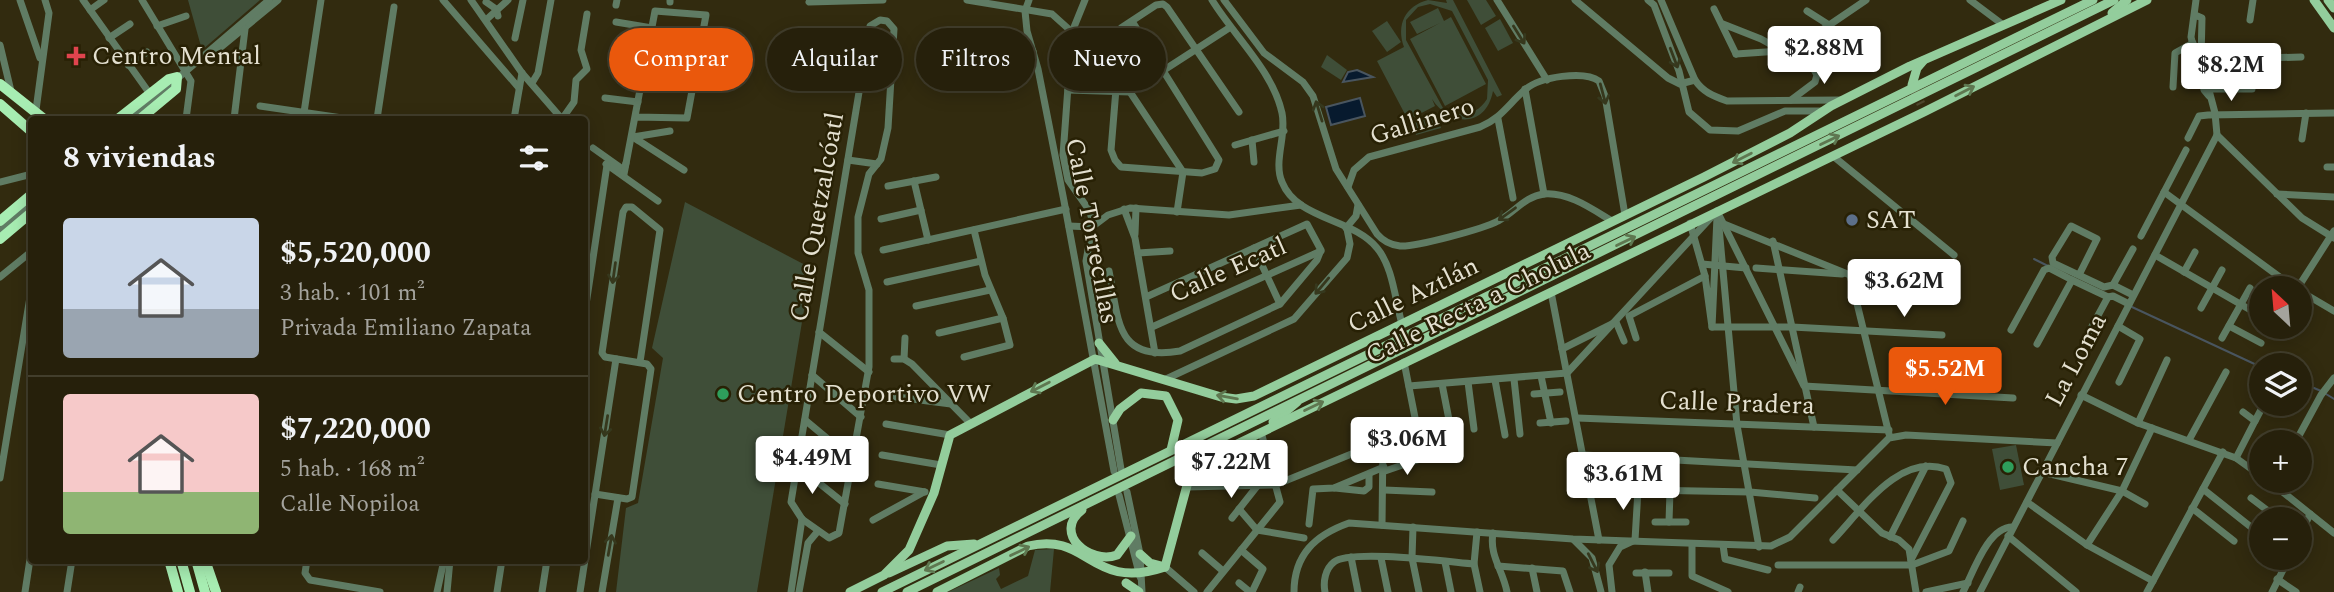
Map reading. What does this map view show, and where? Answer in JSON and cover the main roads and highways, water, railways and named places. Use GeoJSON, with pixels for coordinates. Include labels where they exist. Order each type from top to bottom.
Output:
{"type":"FeatureCollection","features":[{"type":"Feature","properties":{"kind":"highway"},"geometry":{"type":"LineString","coordinates":[[122,116],[169,79],[180,77],[176,89],[152,114]]}},
{"type":"Feature","properties":{"kind":"highway"},"geometry":{"type":"LineString","coordinates":[[0,84],[45,116]]}},
{"type":"Feature","properties":{"kind":"highway"},"geometry":{"type":"LineString","coordinates":[[0,104],[28,129]]}},
{"type":"Feature","properties":{"kind":"highway"},"geometry":{"type":"LineString","coordinates":[[36,110],[41,116]]}},
{"type":"Feature","properties":{"kind":"highway"},"geometry":{"type":"LineString","coordinates":[[0,221],[28,197]]}},
{"type":"Feature","properties":{"kind":"highway"},"geometry":{"type":"LineString","coordinates":[[0,239],[28,215]]}},
{"type":"Feature","properties":{"kind":"highway"},"geometry":{"type":"LineString","coordinates":[[170,564],[178,592]]}},
{"type":"Feature","properties":{"kind":"highway"},"geometry":{"type":"LineString","coordinates":[[182,564],[190,592]]}},
{"type":"Feature","properties":{"kind":"highway"},"geometry":{"type":"LineString","coordinates":[[197,564],[205,592]]}},
{"type":"Feature","properties":{"kind":"highway"},"geometry":{"type":"LineString","coordinates":[[206,564],[216,592]]}},
{"type":"Feature","properties":{"kind":"main road"},"geometry":{"type":"LineString","coordinates":[[2049,16],[2062,0]]}},
{"type":"Feature","properties":{"kind":"main road","name":"Calle Aztlán"},"geometry":{"type":"LineString","coordinates":[[884,575],[909,550],[950,435],[1098,358],[1236,400],[1254,396],[1790,133],[1822,111],[1924,59],[2062,0]]}},
{"type":"Feature","properties":{"kind":"main road"},"geometry":{"type":"LineString","coordinates":[[1980,56],[1995,43],[2083,0]]}},
{"type":"Feature","properties":{"kind":"main road","name":"Calle Recta a Cholula"},"geometry":{"type":"LineString","coordinates":[[909,591],[1311,391],[1437,320],[2093,0]]}},
{"type":"Feature","properties":{"kind":"main road","name":"Calle Recta a Cholula"},"geometry":{"type":"LineString","coordinates":[[881,592],[1171,450],[1671,219],[2114,0]]}},
{"type":"Feature","properties":{"kind":"main road"},"geometry":{"type":"LineString","coordinates":[[2103,21],[2127,0]]}},
{"type":"Feature","properties":{"kind":"main road"},"geometry":{"type":"LineString","coordinates":[[2103,21],[2147,0]]}},
{"type":"Feature","properties":{"kind":"main road"},"geometry":{"type":"LineString","coordinates":[[2314,0],[2334,27]]}},
{"type":"Feature","properties":{"kind":"main road"},"geometry":{"type":"LineString","coordinates":[[2328,0],[2334,8]]}},
{"type":"Feature","properties":{"kind":"main road","name":"Calle Recta a Cholula"},"geometry":{"type":"LineString","coordinates":[[1165,567],[1186,487],[1204,460],[1404,362],[1437,350],[1690,223],[1714,218],[1925,106],[2103,21]]}},
{"type":"Feature","properties":{"kind":"main road"},"geometry":{"type":"LineString","coordinates":[[2039,37],[2071,37]]}},
{"type":"Feature","properties":{"kind":"main road"},"geometry":{"type":"LineString","coordinates":[[1902,70],[1914,82],[1924,59]]}},
{"type":"Feature","properties":{"kind":"main road"},"geometry":{"type":"LineString","coordinates":[[1671,219],[1714,218]]}},
{"type":"Feature","properties":{"kind":"main road"},"geometry":{"type":"LineString","coordinates":[[1545,255],[1568,256]]}},
{"type":"Feature","properties":{"kind":"main road"},"geometry":{"type":"LineString","coordinates":[[1437,320],[1475,289]]}},
{"type":"Feature","properties":{"kind":"main road"},"geometry":{"type":"LineString","coordinates":[[1099,343],[1115,363]]}},
{"type":"Feature","properties":{"kind":"main road"},"geometry":{"type":"LineString","coordinates":[[1308,370],[1389,349],[1437,350]]}},
{"type":"Feature","properties":{"kind":"main road"},"geometry":{"type":"LineString","coordinates":[[1261,432],[1311,391]]}},
{"type":"Feature","properties":{"kind":"main road"},"geometry":{"type":"LineString","coordinates":[[1113,420],[1120,409],[1141,393],[1166,396],[1178,420],[1171,450]]}},
{"type":"Feature","properties":{"kind":"main road"},"geometry":{"type":"LineString","coordinates":[[1097,499],[1076,515],[1071,523],[1072,535],[1079,548],[1099,557],[1113,556],[1121,552],[1131,536]]}},
{"type":"Feature","properties":{"kind":"main road"},"geometry":{"type":"LineString","coordinates":[[937,592],[1042,542],[1057,545],[1107,578],[1126,583],[1140,592]]}},
{"type":"Feature","properties":{"kind":"main road"},"geometry":{"type":"LineString","coordinates":[[850,592],[947,546],[979,544]]}},
{"type":"Feature","properties":{"kind":"main road"},"geometry":{"type":"LineString","coordinates":[[1140,555],[1150,563],[1165,567]]}},
{"type":"Feature","properties":{"kind":"main road"},"geometry":{"type":"LineString","coordinates":[[909,591],[990,566]]}},
{"type":"Feature","properties":{"kind":"main road"},"geometry":{"type":"LineString","coordinates":[[1126,583],[1141,581],[1165,567]]}},
{"type":"Feature","properties":{"kind":"water"},"geometry":{"type":"Polygon","coordinates":[[[1357,70],[1373,77],[1343,82],[1348,72],[1357,70]]]}},
{"type":"Feature","properties":{"kind":"water"},"geometry":{"type":"Polygon","coordinates":[[[1360,98],[1365,116],[1331,125],[1326,107],[1360,98]]]}},
{"type":"Feature","properties":{"kind":"waterway"},"geometry":{"type":"LineString","coordinates":[[2034,259],[2048,266]]}},
{"type":"Feature","properties":{"kind":"waterway"},"geometry":{"type":"LineString","coordinates":[[2132,307],[2249,361]]}},
{"type":"Feature","properties":{"kind":"waterway"},"geometry":{"type":"LineString","coordinates":[[2312,387],[2321,391]]}},
{"type":"Feature","properties":{"kind":"waterway"},"geometry":{"type":"LineString","coordinates":[[2326,394],[2334,399]]}},
{"type":"Feature","properties":{"kind":"tunnel"},"geometry":{"type":"LineString","coordinates":[[1914,90],[1921,104]]}},
{"type":"Feature","properties":{"kind":"place","name":"Centro Mental"},"geometry":{"type":"Point","coordinates":[76,56]}},
{"type":"Feature","properties":{"kind":"place","name":"SAT"},"geometry":{"type":"Point","coordinates":[1852,220]}},
{"type":"Feature","properties":{"kind":"place","name":"Centro Deportivo VW"},"geometry":{"type":"Point","coordinates":[723,394]}},
{"type":"Feature","properties":{"kind":"place","name":"Cancha 7"},"geometry":{"type":"Point","coordinates":[2008,467]}}]}
